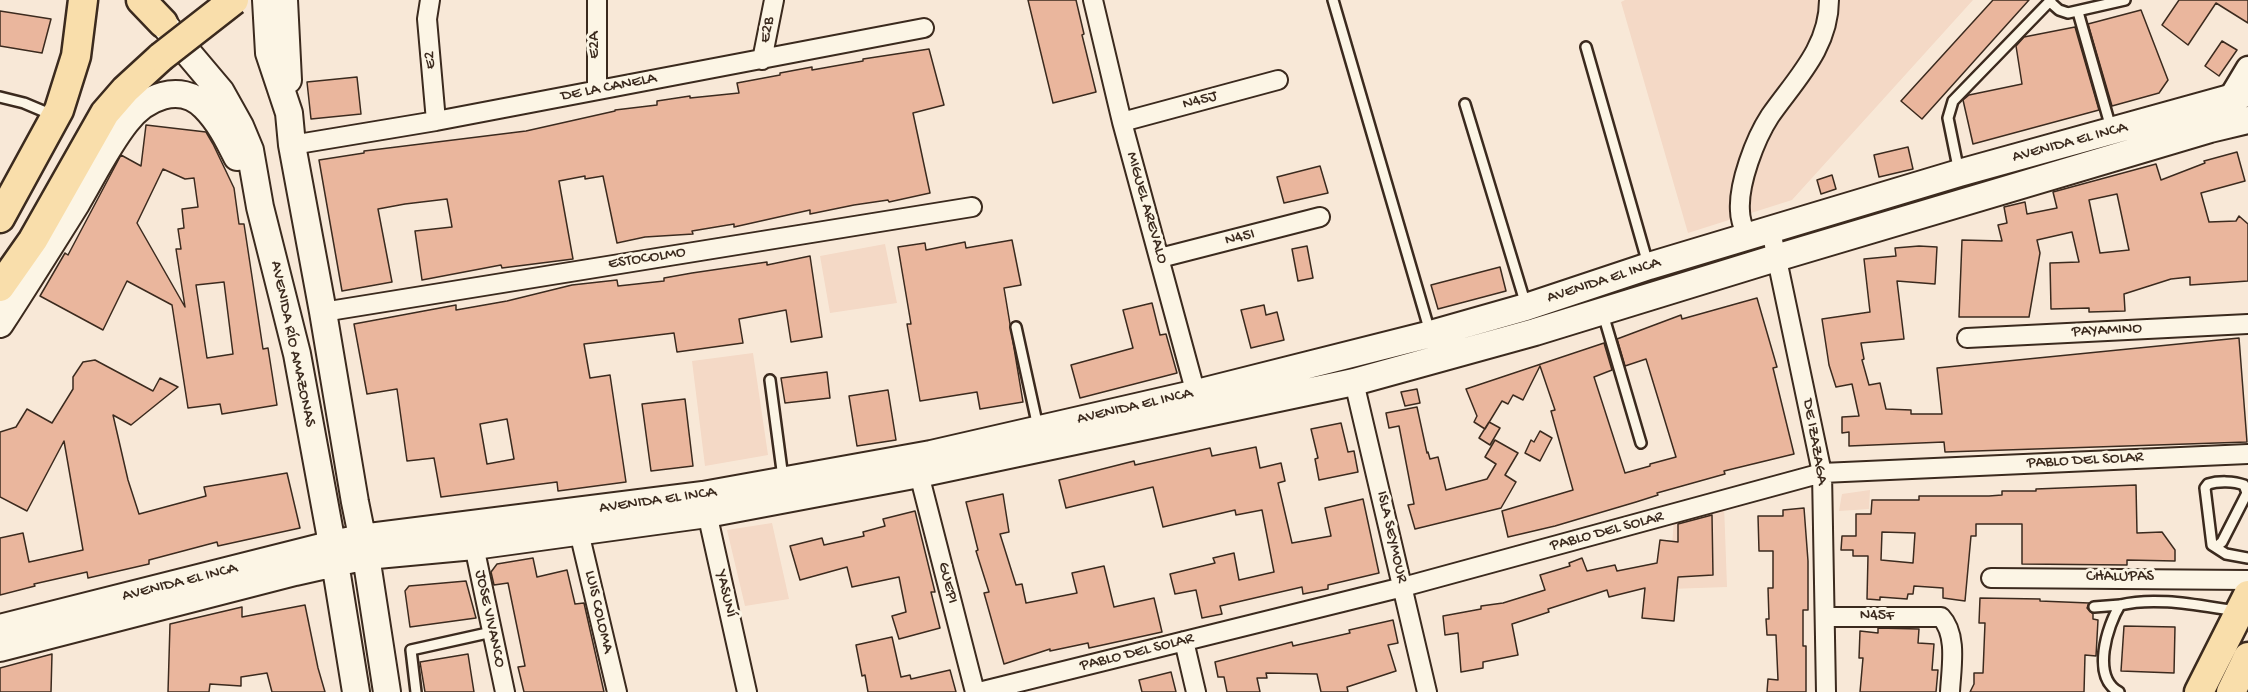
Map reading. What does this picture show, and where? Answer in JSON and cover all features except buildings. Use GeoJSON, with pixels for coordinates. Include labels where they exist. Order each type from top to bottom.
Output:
{"type":"FeatureCollection","features":[{"type":"Feature","properties":{"kind":"main road"},"geometry":{"type":"LineString","coordinates":[[141,0],[163,23]]}},
{"type":"Feature","properties":{"kind":"main road"},"geometry":{"type":"LineString","coordinates":[[160,57],[186,23],[212,0]]}},
{"type":"Feature","properties":{"kind":"main road"},"geometry":{"type":"LineString","coordinates":[[0,287],[33,240],[105,113],[125,90],[160,57],[234,0]]}},
{"type":"Feature","properties":{"kind":"main road","name":"AVENIDA RÍO AMAZONAS"},"geometry":{"type":"LineString","coordinates":[[266,0],[269,53],[289,113],[292,145],[364,547],[387,692]]}},
{"type":"Feature","properties":{"kind":"main road"},"geometry":{"type":"LineString","coordinates":[[284,0],[289,113]]}},
{"type":"Feature","properties":{"kind":"main road"},"geometry":{"type":"LineString","coordinates":[[0,190],[44,111],[78,6]]}},
{"type":"Feature","properties":{"kind":"main road"},"geometry":{"type":"LineString","coordinates":[[0,218],[59,110],[76,56],[78,6]]}},
{"type":"Feature","properties":{"kind":"main road","name":"AVENIDA RÍO AMAZONAS"},"geometry":{"type":"LineString","coordinates":[[163,23],[221,92],[250,150],[260,207],[297,354],[356,692]]}},
{"type":"Feature","properties":{"kind":"main road"},"geometry":{"type":"LineString","coordinates":[[0,324],[57,236],[118,133],[136,111],[152,99],[163,95],[177,95],[189,97],[205,106],[228,140],[260,207]]}},
{"type":"Feature","properties":{"kind":"main road","name":"AVENIDA EL INCA"},"geometry":{"type":"LineString","coordinates":[[0,628],[364,547],[705,504],[919,474],[1199,404],[1526,307],[1649,266],[1759,235],[1959,173],[2239,96]]}},
{"type":"Feature","properties":{"kind":"main road","name":"AVENIDA EL INCA"},"geometry":{"type":"LineString","coordinates":[[364,547],[474,546],[579,532],[705,504],[783,481],[931,454],[1039,429],[1354,382],[1535,332],[1776,258],[2210,129],[2248,120]]}},
{"type":"Feature","properties":{"kind":"main road"},"geometry":{"type":"LineString","coordinates":[[0,309],[33,240]]}},
{"type":"Feature","properties":{"kind":"main road","name":"AVENIDA EL INCA"},"geometry":{"type":"LineString","coordinates":[[0,648],[295,572],[333,554]]}},
{"type":"Feature","properties":{"kind":"main road"},"geometry":{"type":"LineString","coordinates":[[2199,692],[2244,603]]}},
{"type":"Feature","properties":{"kind":"main road"},"geometry":{"type":"LineString","coordinates":[[2231,692],[2248,657]]}},
{"type":"Feature","properties":{"kind":"street","name":"E2"},"geometry":{"type":"LineString","coordinates":[[430,0],[427,19],[436,121]]}},
{"type":"Feature","properties":{"kind":"street","name":"E2A"},"geometry":{"type":"LineString","coordinates":[[597,0],[597,90]]}},
{"type":"Feature","properties":{"kind":"street","name":"E2B"},"geometry":{"type":"LineString","coordinates":[[762,60],[774,0]]}},
{"type":"Feature","properties":{"kind":"street","name":"MIGUEL AREVALO"},"geometry":{"type":"LineString","coordinates":[[1093,0],[1122,122],[1199,404]]}},
{"type":"Feature","properties":{"kind":"street","name":"DE IZAZAGA"},"geometry":{"type":"LineString","coordinates":[[1826,692],[1822,473],[1776,258],[1740,212],[1744,181],[1759,134],[1818,49],[1829,0]]}},
{"type":"Feature","properties":{"kind":"street","name":"DE LA CANELA"},"geometry":{"type":"LineString","coordinates":[[292,145],[436,121],[924,28]]}},
{"type":"Feature","properties":{"kind":"street"},"geometry":{"type":"LineString","coordinates":[[2210,129],[2239,96],[2248,68]]}},
{"type":"Feature","properties":{"kind":"street","name":"N45J"},"geometry":{"type":"LineString","coordinates":[[1122,122],[1278,80]]}},
{"type":"Feature","properties":{"kind":"street","name":"ESTOCOLMO"},"geometry":{"type":"LineString","coordinates":[[323,312],[972,207]]}},
{"type":"Feature","properties":{"kind":"street","name":"N45I"},"geometry":{"type":"LineString","coordinates":[[1160,258],[1320,217]]}},
{"type":"Feature","properties":{"kind":"street","name":"PAYAMINO"},"geometry":{"type":"LineString","coordinates":[[1967,338],[2248,324]]}},
{"type":"Feature","properties":{"kind":"street","name":"ISLA SEYMOUR"},"geometry":{"type":"LineString","coordinates":[[1354,382],[1427,692]]}},
{"type":"Feature","properties":{"kind":"street","name":"PABLO DEL SOLAR"},"geometry":{"type":"LineString","coordinates":[[977,692],[1403,587],[1822,473],[2248,454]]}},
{"type":"Feature","properties":{"kind":"street","name":"GUEPI"},"geometry":{"type":"LineString","coordinates":[[919,474],[977,692]]}},
{"type":"Feature","properties":{"kind":"street","name":"YASUNÍ"},"geometry":{"type":"LineString","coordinates":[[705,504],[747,692]]}},
{"type":"Feature","properties":{"kind":"street","name":"LUIS COLOMA"},"geometry":{"type":"LineString","coordinates":[[579,532],[617,692]]}},
{"type":"Feature","properties":{"kind":"street","name":"JOSE VIVANCO"},"geometry":{"type":"LineString","coordinates":[[474,546],[505,692]]}},
{"type":"Feature","properties":{"kind":"street","name":"CHALUPAS"},"geometry":{"type":"LineString","coordinates":[[1991,578],[2248,580]]}},
{"type":"Feature","properties":{"kind":"street","name":"N45F"},"geometry":{"type":"LineString","coordinates":[[1826,617],[1941,618],[1946,623],[1952,649],[1950,692]]}},
{"type":"Feature","properties":{"kind":"street"},"geometry":{"type":"LineString","coordinates":[[1184,642],[1196,692]]}},
{"type":"Feature","properties":{"kind":"lane"},"geometry":{"type":"LineString","coordinates":[[1333,0],[1431,334]]}},
{"type":"Feature","properties":{"kind":"lane"},"geometry":{"type":"LineString","coordinates":[[1959,173],[1948,118],[1953,101],[2050,1],[2059,10],[2068,13],[2125,0]]}},
{"type":"Feature","properties":{"kind":"lane"},"geometry":{"type":"LineString","coordinates":[[2078,12],[2111,131]]}},
{"type":"Feature","properties":{"kind":"lane"},"geometry":{"type":"LineString","coordinates":[[1586,47],[1649,266]]}},
{"type":"Feature","properties":{"kind":"lane"},"geometry":{"type":"LineString","coordinates":[[0,97],[44,111]]}},
{"type":"Feature","properties":{"kind":"lane"},"geometry":{"type":"LineString","coordinates":[[1465,104],[1526,307]]}},
{"type":"Feature","properties":{"kind":"lane"},"geometry":{"type":"LineString","coordinates":[[1602,311],[1641,443]]}},
{"type":"Feature","properties":{"kind":"lane"},"geometry":{"type":"LineString","coordinates":[[1016,327],[1039,429]]}},
{"type":"Feature","properties":{"kind":"lane"},"geometry":{"type":"LineString","coordinates":[[770,380],[783,481]]}},
{"type":"Feature","properties":{"kind":"lane"},"geometry":{"type":"LineString","coordinates":[[2214,482],[2244,485],[2247,493],[2224,538],[2217,546],[2212,545],[2205,488],[2214,482]]}},
{"type":"Feature","properties":{"kind":"lane"},"geometry":{"type":"LineString","coordinates":[[2212,545],[2226,554],[2248,558]]}},
{"type":"Feature","properties":{"kind":"lane"},"geometry":{"type":"LineString","coordinates":[[2094,607],[2136,602],[2244,603]]}},
{"type":"Feature","properties":{"kind":"lane"},"geometry":{"type":"LineString","coordinates":[[2118,692],[2109,685],[2101,647],[2109,624],[2120,605]]}},
{"type":"Feature","properties":{"kind":"lane"},"geometry":{"type":"LineString","coordinates":[[416,692],[411,650],[492,632]]}},
{"type":"Feature","properties":{"kind":"shaded area"},"geometry":{"type":"Polygon","coordinates":[[[1625,0],[1973,0],[1792,200],[1688,233],[1621,2],[1625,0]]]}},
{"type":"Feature","properties":{"kind":"shaded area"},"geometry":{"type":"Polygon","coordinates":[[[885,244],[897,303],[830,313],[820,256],[885,244]]]}},
{"type":"Feature","properties":{"kind":"shaded area"},"geometry":{"type":"Polygon","coordinates":[[[753,353],[768,455],[705,466],[692,361],[753,353]]]}},
{"type":"Feature","properties":{"kind":"shaded area"},"geometry":{"type":"Polygon","coordinates":[[[1870,490],[1869,509],[1839,511],[1842,494],[1870,490]]]}},
{"type":"Feature","properties":{"kind":"shaded area"},"geometry":{"type":"Polygon","coordinates":[[[1724,504],[1727,587],[1669,589],[1674,518],[1724,504]]]}},
{"type":"Feature","properties":{"kind":"shaded area"},"geometry":{"type":"Polygon","coordinates":[[[772,523],[789,599],[745,606],[727,530],[772,523]]]}}]}
